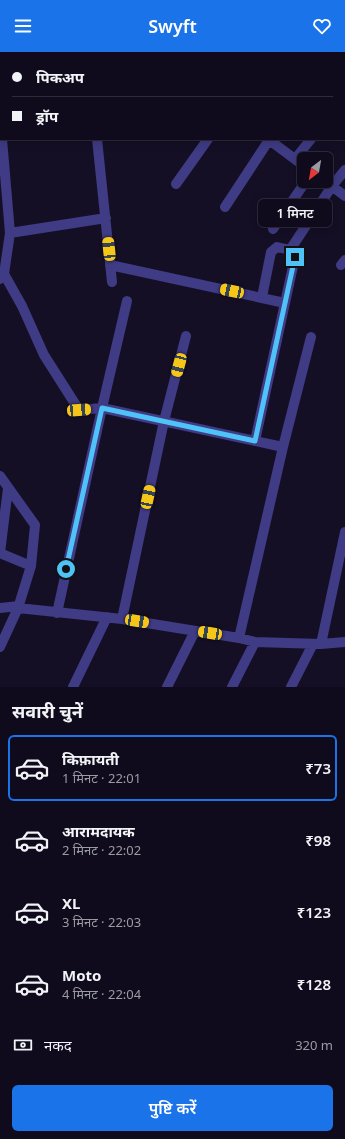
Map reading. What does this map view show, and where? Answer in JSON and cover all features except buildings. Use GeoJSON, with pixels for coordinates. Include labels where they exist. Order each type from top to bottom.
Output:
{"type":"FeatureCollection","features":[{"type":"Feature","properties":{"kind":"street"},"geometry":{"type":"LineString","coordinates":[[2,140],[10,233],[2,277],[22,306],[44,355],[79,410],[102,408],[283,447]]}},
{"type":"Feature","properties":{"kind":"street"},"geometry":{"type":"LineString","coordinates":[[97,140],[112,282]]}},
{"type":"Feature","properties":{"kind":"street"},"geometry":{"type":"LineString","coordinates":[[176,184],[207,140]]}},
{"type":"Feature","properties":{"kind":"street"},"geometry":{"type":"LineString","coordinates":[[225,207],[269,140],[295,159],[311,140]]}},
{"type":"Feature","properties":{"kind":"street"},"geometry":{"type":"LineString","coordinates":[[333,180],[345,170]]}},
{"type":"Feature","properties":{"kind":"street"},"geometry":{"type":"LineString","coordinates":[[273,229],[301,188]]}},
{"type":"Feature","properties":{"kind":"street"},"geometry":{"type":"LineString","coordinates":[[290,250],[326,188]]}},
{"type":"Feature","properties":{"kind":"street"},"geometry":{"type":"LineString","coordinates":[[333,188],[345,196]]}},
{"type":"Feature","properties":{"kind":"street"},"geometry":{"type":"LineString","coordinates":[[10,233],[106,218]]}},
{"type":"Feature","properties":{"kind":"street"},"geometry":{"type":"LineString","coordinates":[[255,441],[295,257],[290,250],[277,247],[271,252],[262,297]]}},
{"type":"Feature","properties":{"kind":"street"},"geometry":{"type":"LineString","coordinates":[[110,265],[285,303]]}},
{"type":"Feature","properties":{"kind":"street"},"geometry":{"type":"LineString","coordinates":[[57,613],[127,301]]}},
{"type":"Feature","properties":{"kind":"street"},"geometry":{"type":"LineString","coordinates":[[122,619],[164,421],[186,336]]}},
{"type":"Feature","properties":{"kind":"street"},"geometry":{"type":"LineString","coordinates":[[239,638],[283,447],[311,337]]}},
{"type":"Feature","properties":{"kind":"street"},"geometry":{"type":"LineString","coordinates":[[3,481],[0,552],[31,566]]}},
{"type":"Feature","properties":{"kind":"street"},"geometry":{"type":"LineString","coordinates":[[0,647],[18,607],[31,566],[35,525],[3,481]]}},
{"type":"Feature","properties":{"kind":"street"},"geometry":{"type":"LineString","coordinates":[[291,687],[317,644],[345,532]]}},
{"type":"Feature","properties":{"kind":"street"},"geometry":{"type":"LineString","coordinates":[[0,608],[18,607],[57,613],[122,619],[239,638],[255,642],[317,644],[345,642]]}},
{"type":"Feature","properties":{"kind":"street"},"geometry":{"type":"LineString","coordinates":[[73,687],[107,618]]}},
{"type":"Feature","properties":{"kind":"street"},"geometry":{"type":"LineString","coordinates":[[167,687],[196,631]]}},
{"type":"Feature","properties":{"kind":"street"},"geometry":{"type":"LineString","coordinates":[[232,687],[255,642]]}},
{"type":"Feature","properties":{"kind":"route"},"geometry":{"type":"LineString","coordinates":[[66,569],[102,408],[255,441],[295,257]]}}]}
